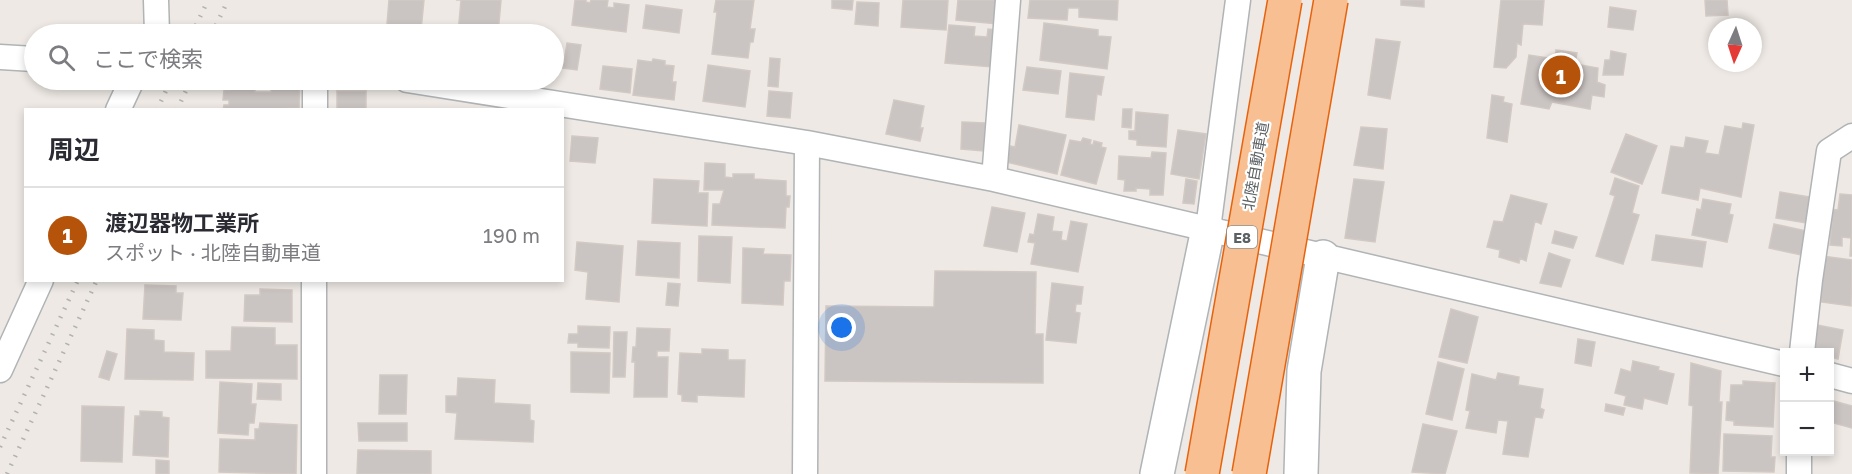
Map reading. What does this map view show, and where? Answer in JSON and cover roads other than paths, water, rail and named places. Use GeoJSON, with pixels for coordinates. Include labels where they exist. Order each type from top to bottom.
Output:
{"type":"FeatureCollection","features":[{"type":"Feature","properties":{"kind":"highway","name":"北陸自動車道"},"geometry":{"type":"LineString","coordinates":[[1202,474],[1285,0]]}},
{"type":"Feature","properties":{"kind":"highway"},"geometry":{"type":"LineString","coordinates":[[1249,474],[1331,0]]}},
{"type":"Feature","properties":{"kind":"street"},"geometry":{"type":"LineString","coordinates":[[156,0],[157,24]]}},
{"type":"Feature","properties":{"kind":"street"},"geometry":{"type":"LineString","coordinates":[[994,179],[1008,0]]}},
{"type":"Feature","properties":{"kind":"street"},"geometry":{"type":"LineString","coordinates":[[1157,474],[1208,229],[1238,0]]}},
{"type":"Feature","properties":{"kind":"street"},"geometry":{"type":"LineString","coordinates":[[0,57],[24,58]]}},
{"type":"Feature","properties":{"kind":"street"},"geometry":{"type":"LineString","coordinates":[[119,108],[127,90]]}},
{"type":"Feature","properties":{"kind":"street"},"geometry":{"type":"LineString","coordinates":[[315,90],[315,108]]}},
{"type":"Feature","properties":{"kind":"street"},"geometry":{"type":"LineString","coordinates":[[470,90],[807,143],[994,179],[1780,363]]}},
{"type":"Feature","properties":{"kind":"street"},"geometry":{"type":"LineString","coordinates":[[1802,348],[1829,151],[1852,136]]}},
{"type":"Feature","properties":{"kind":"street"},"geometry":{"type":"LineString","coordinates":[[806,474],[807,143]]}},
{"type":"Feature","properties":{"kind":"street"},"geometry":{"type":"LineString","coordinates":[[1301,474],[1304,371],[1323,257]]}},
{"type":"Feature","properties":{"kind":"street"},"geometry":{"type":"LineString","coordinates":[[0,370],[40,282]]}},
{"type":"Feature","properties":{"kind":"street"},"geometry":{"type":"LineString","coordinates":[[314,282],[314,474]]}},
{"type":"Feature","properties":{"kind":"street"},"geometry":{"type":"LineString","coordinates":[[1834,376],[1852,381]]}},
{"type":"Feature","properties":{"kind":"street"},"geometry":{"type":"LineString","coordinates":[[1799,456],[1799,474]]}},
{"type":"Feature","properties":{"kind":"railway"},"geometry":{"type":"LineString","coordinates":[[197,24],[208,0]]}},
{"type":"Feature","properties":{"kind":"railway"},"geometry":{"type":"LineString","coordinates":[[217,24],[228,0]]}},
{"type":"Feature","properties":{"kind":"railway"},"geometry":{"type":"LineString","coordinates":[[158,108],[166,90]]}},
{"type":"Feature","properties":{"kind":"railway"},"geometry":{"type":"LineString","coordinates":[[178,108],[186,90]]}},
{"type":"Feature","properties":{"kind":"railway"},"geometry":{"type":"LineString","coordinates":[[0,447],[77,282]]}},
{"type":"Feature","properties":{"kind":"railway"},"geometry":{"type":"LineString","coordinates":[[7,474],[96,282]]}},
{"type":"Feature","properties":{"kind":"place","name":"渡辺器物工業所"},"geometry":{"type":"Point","coordinates":[1561,75]}}]}
